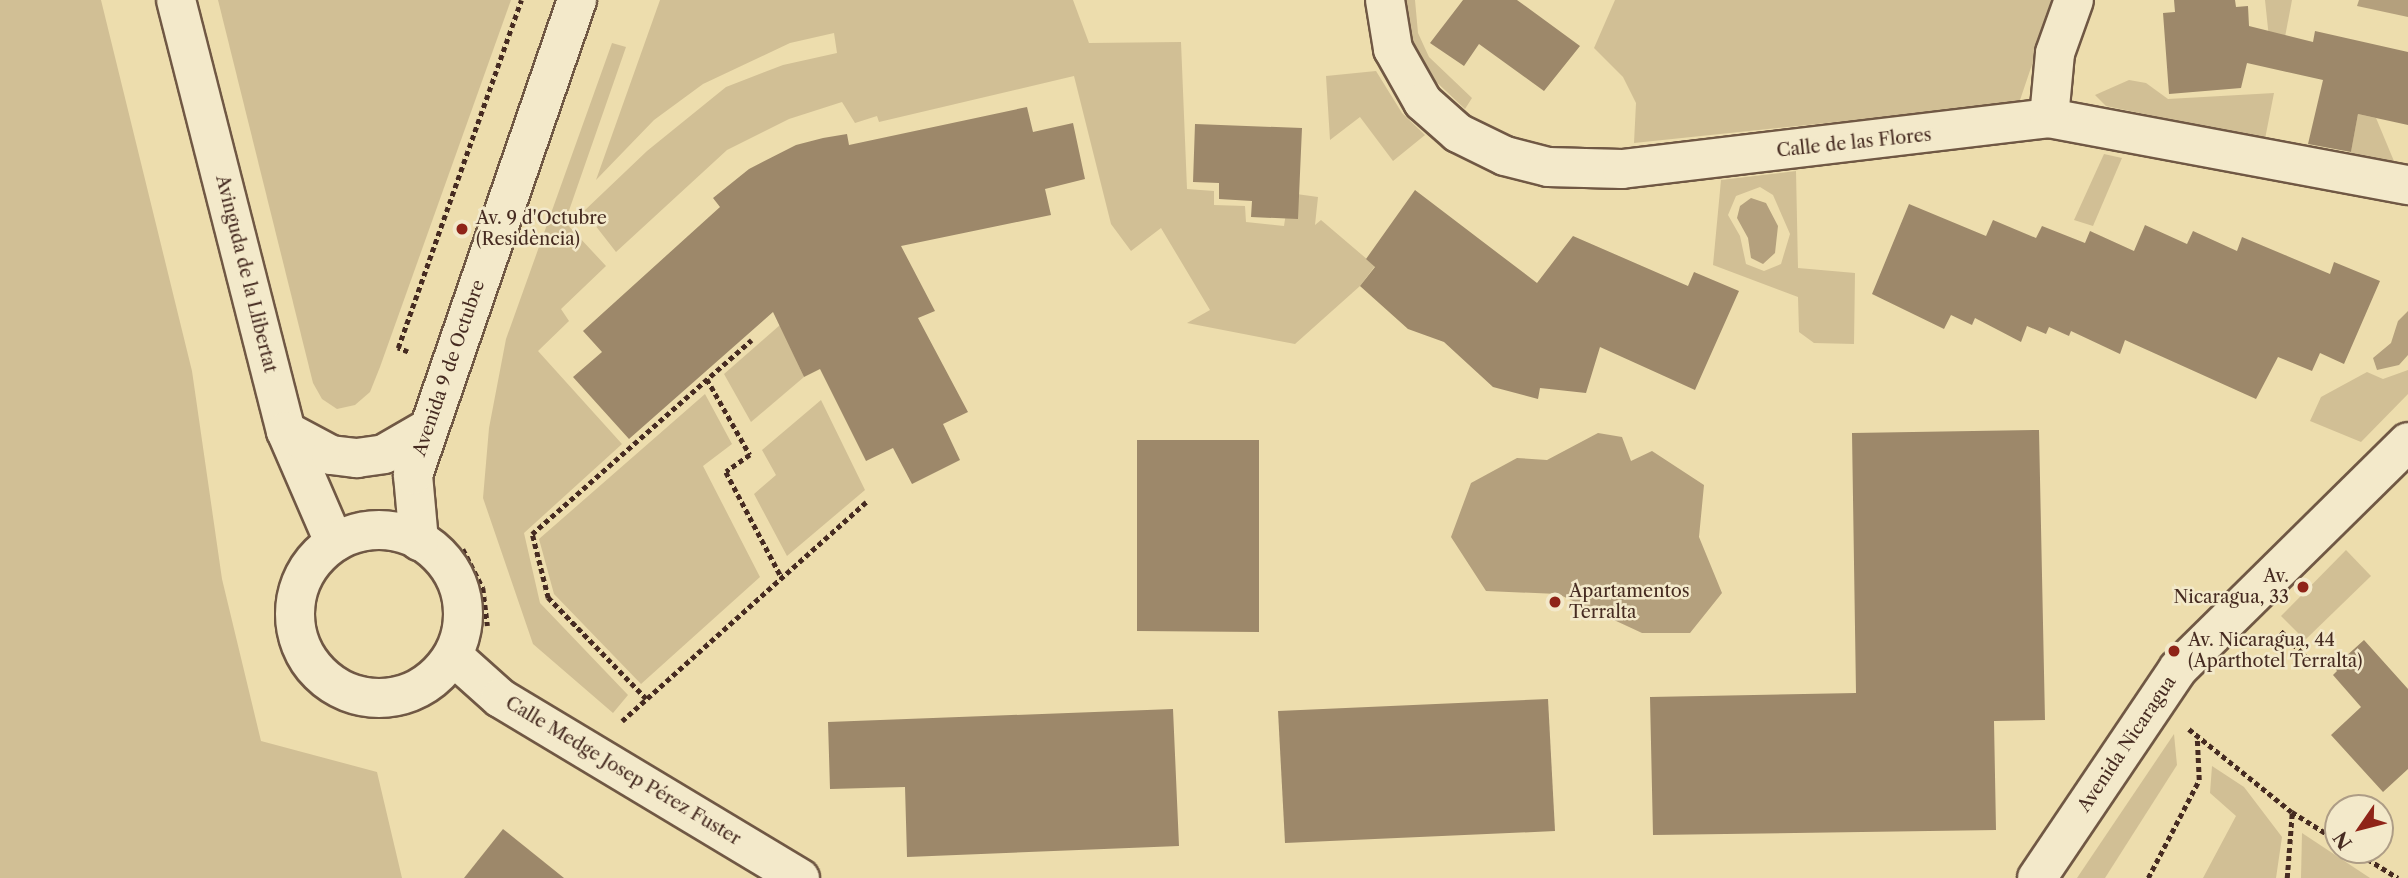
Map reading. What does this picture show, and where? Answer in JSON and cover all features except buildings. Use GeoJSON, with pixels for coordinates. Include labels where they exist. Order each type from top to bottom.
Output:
{"type":"FeatureCollection","features":[{"type":"Feature","properties":{"kind":"street","name":"Avinguda de la Llibertat"},"geometry":{"type":"LineString","coordinates":[[176,0],[286,431],[334,542]]}},
{"type":"Feature","properties":{"kind":"street","name":"Avenida 9 de Octubre"},"geometry":{"type":"LineString","coordinates":[[419,541],[413,475],[577,0]]}},
{"type":"Feature","properties":{"kind":"street","name":"Calle de las Flores"},"geometry":{"type":"LineString","coordinates":[[1385,0],[1393,48],[1423,102],[1458,133],[1505,156],[1548,167],[1622,169],[2049,118],[2408,185]]}},
{"type":"Feature","properties":{"kind":"street"},"geometry":{"type":"LineString","coordinates":[[2049,118],[2055,52],[2074,0]]}},
{"type":"Feature","properties":{"kind":"street"},"geometry":{"type":"LineString","coordinates":[[286,431],[331,455],[357,458],[384,454],[427,429]]}},
{"type":"Feature","properties":{"kind":"street","name":"Avenida Nicaragua"},"geometry":{"type":"LineString","coordinates":[[2037,878],[2178,669],[2408,442]]}},
{"type":"Feature","properties":{"kind":"street"},"geometry":{"type":"LineString","coordinates":[[382,529],[419,541],[433,549],[452,571],[462,598],[462,628],[453,656],[435,678],[412,692],[384,699],[356,696],[332,684],[310,665],[298,640],[294,612],[299,584],[313,560],[334,542],[382,529]]}},
{"type":"Feature","properties":{"kind":"street","name":"Calle Medge Josep Pérez Fuster"},"geometry":{"type":"LineString","coordinates":[[453,656],[500,698],[800,878]]}},
{"type":"Feature","properties":{"kind":"path"},"geometry":{"type":"LineString","coordinates":[[449,368],[398,348],[522,0]]}},
{"type":"Feature","properties":{"kind":"path"},"geometry":{"type":"LineString","coordinates":[[646,699],[548,598],[532,534],[751,340]]}},
{"type":"Feature","properties":{"kind":"path"},"geometry":{"type":"LineString","coordinates":[[707,379],[750,455],[726,472],[782,578]]}},
{"type":"Feature","properties":{"kind":"path"},"geometry":{"type":"LineString","coordinates":[[590,750],[866,502]]}},
{"type":"Feature","properties":{"kind":"path"},"geometry":{"type":"LineString","coordinates":[[459,544],[483,588],[490,633]]}},
{"type":"Feature","properties":{"kind":"path"},"geometry":{"type":"LineString","coordinates":[[2155,703],[2292,812],[2324,832]]}},
{"type":"Feature","properties":{"kind":"path"},"geometry":{"type":"LineString","coordinates":[[2148,878],[2199,780],[2197,736]]}},
{"type":"Feature","properties":{"kind":"path"},"geometry":{"type":"LineString","coordinates":[[2287,878],[2292,812]]}},
{"type":"Feature","properties":{"kind":"path"},"geometry":{"type":"LineString","coordinates":[[2376,864],[2398,878]]}},
{"type":"Feature","properties":{"kind":"shaded area"},"geometry":{"type":"Polygon","coordinates":[[[0,0],[101,0],[192,371],[222,579],[261,741],[377,772],[402,878],[0,878],[0,0]]]}},
{"type":"Feature","properties":{"kind":"shaded area"},"geometry":{"type":"Polygon","coordinates":[[[218,0],[511,0],[380,367],[370,392],[355,405],[337,409],[322,399],[313,383],[218,0]]]}},
{"type":"Feature","properties":{"kind":"shaded area"},"geometry":{"type":"Polygon","coordinates":[[[660,0],[1073,0],[1089,43],[1181,42],[1187,189],[1214,191],[1214,205],[1245,206],[1246,222],[1284,226],[1289,193],[1318,197],[1315,225],[1321,220],[1375,266],[1360,286],[1295,344],[1187,323],[1210,310],[1161,228],[1131,251],[1111,224],[1074,76],[879,122],[877,116],[855,123],[842,102],[789,119],[727,150],[616,252],[584,211],[647,151],[726,87],[783,65],[837,53],[834,33],[790,43],[703,84],[654,120],[596,180],[660,0]]]}},
{"type":"Feature","properties":{"kind":"shaded area"},"geometry":{"type":"Polygon","coordinates":[[[1406,0],[1415,0],[1418,33],[1429,57],[1472,98],[1465,109],[1430,76],[1414,49],[1406,0]]]}},
{"type":"Feature","properties":{"kind":"shaded area"},"geometry":{"type":"Polygon","coordinates":[[[1615,0],[2054,0],[2019,103],[1634,143],[1636,103],[1623,77],[1594,48],[1615,0]]]}},
{"type":"Feature","properties":{"kind":"shaded area"},"geometry":{"type":"Polygon","coordinates":[[[2265,0],[2292,0],[2285,37],[2269,38],[2265,0]]]}},
{"type":"Feature","properties":{"kind":"shaded area"},"geometry":{"type":"Polygon","coordinates":[[[2359,0],[2408,0],[2408,17],[2357,6],[2359,0]]]}},
{"type":"Feature","properties":{"kind":"shaded area"},"geometry":{"type":"Polygon","coordinates":[[[612,43],[626,47],[565,222],[606,266],[561,309],[569,321],[538,351],[622,444],[524,533],[540,603],[628,695],[613,713],[533,644],[483,498],[489,428],[506,339],[612,43]]]}},
{"type":"Feature","properties":{"kind":"shaded area"},"geometry":{"type":"Polygon","coordinates":[[[1376,71],[1402,113],[1425,135],[1393,161],[1360,117],[1330,140],[1326,76],[1376,71]]]}},
{"type":"Feature","properties":{"kind":"shaded area"},"geometry":{"type":"Polygon","coordinates":[[[2129,80],[2146,83],[2168,99],[2274,93],[2265,139],[2106,106],[2095,95],[2129,80]]]}},
{"type":"Feature","properties":{"kind":"shaded area"},"geometry":{"type":"Polygon","coordinates":[[[2358,114],[2376,118],[2396,166],[2350,157],[2358,114]]]}},
{"type":"Feature","properties":{"kind":"shaded area"},"geometry":{"type":"Polygon","coordinates":[[[2104,154],[2122,158],[2093,226],[2074,220],[2104,154]]]}},
{"type":"Feature","properties":{"kind":"shaded area"},"geometry":{"type":"Polygon","coordinates":[[[1796,171],[1798,268],[1855,273],[1854,344],[1814,343],[1799,332],[1798,297],[1713,265],[1721,180],[1796,171]],[[1760,187],[1736,196],[1728,215],[1740,236],[1746,264],[1764,271],[1781,264],[1790,234],[1773,195],[1760,187]]]}},
{"type":"Feature","properties":{"kind":"shaded area"},"geometry":{"type":"Polygon","coordinates":[[[1751,198],[1766,203],[1778,226],[1775,253],[1763,264],[1751,258],[1748,238],[1737,218],[1740,206],[1751,198]]]}},
{"type":"Feature","properties":{"kind":"shaded area"},"geometry":{"type":"Polygon","coordinates":[[[2408,311],[2408,355],[2399,365],[2377,370],[2373,358],[2391,343],[2398,321],[2408,311]]]}},
{"type":"Feature","properties":{"kind":"shaded area"},"geometry":{"type":"Polygon","coordinates":[[[780,325],[804,377],[751,422],[724,374],[780,325]]]}},
{"type":"Feature","properties":{"kind":"shaded area"},"geometry":{"type":"Polygon","coordinates":[[[2408,370],[2408,394],[2361,442],[2310,421],[2321,397],[2367,372],[2383,379],[2408,370]]]}},
{"type":"Feature","properties":{"kind":"shaded area"},"geometry":{"type":"Polygon","coordinates":[[[705,394],[732,444],[703,466],[760,577],[641,684],[554,594],[539,539],[705,394]]]}},
{"type":"Feature","properties":{"kind":"shaded area"},"geometry":{"type":"Polygon","coordinates":[[[821,400],[865,490],[787,556],[754,494],[776,475],[762,450],[821,400]]]}},
{"type":"Feature","properties":{"kind":"shaded area"},"geometry":{"type":"Polygon","coordinates":[[[1598,433],[1622,437],[1631,461],[1652,451],[1704,485],[1699,537],[1722,593],[1690,633],[1642,633],[1558,594],[1486,591],[1451,537],[1471,483],[1517,458],[1547,460],[1598,433]]]}},
{"type":"Feature","properties":{"kind":"shaded area"},"geometry":{"type":"Polygon","coordinates":[[[2346,550],[2371,576],[2305,640],[2281,616],[2346,550]]]}},
{"type":"Feature","properties":{"kind":"shaded area"},"geometry":{"type":"Polygon","coordinates":[[[2174,734],[2177,765],[2105,878],[2077,878],[2174,734]]]}},
{"type":"Feature","properties":{"kind":"shaded area"},"geometry":{"type":"Polygon","coordinates":[[[2212,766],[2244,787],[2282,837],[2276,878],[2203,878],[2236,816],[2210,793],[2212,766]]]}},
{"type":"Feature","properties":{"kind":"shaded area"},"geometry":{"type":"Polygon","coordinates":[[[2302,833],[2324,848],[2324,864],[2349,864],[2370,878],[2301,878],[2302,833]]]}},
{"type":"Feature","properties":{"kind":"place","name":"Av. 9 d'Octubre (Residència)"},"geometry":{"type":"Point","coordinates":[462,229]}},
{"type":"Feature","properties":{"kind":"place","name":"Av. Nicaragua, 33"},"geometry":{"type":"Point","coordinates":[2303,587]}},
{"type":"Feature","properties":{"kind":"place","name":"Apartamentos Terralta"},"geometry":{"type":"Point","coordinates":[1555,602]}},
{"type":"Feature","properties":{"kind":"place","name":"Av. Nicaragua, 44 (Aparthotel Terralta)"},"geometry":{"type":"Point","coordinates":[2174,651]}}]}
